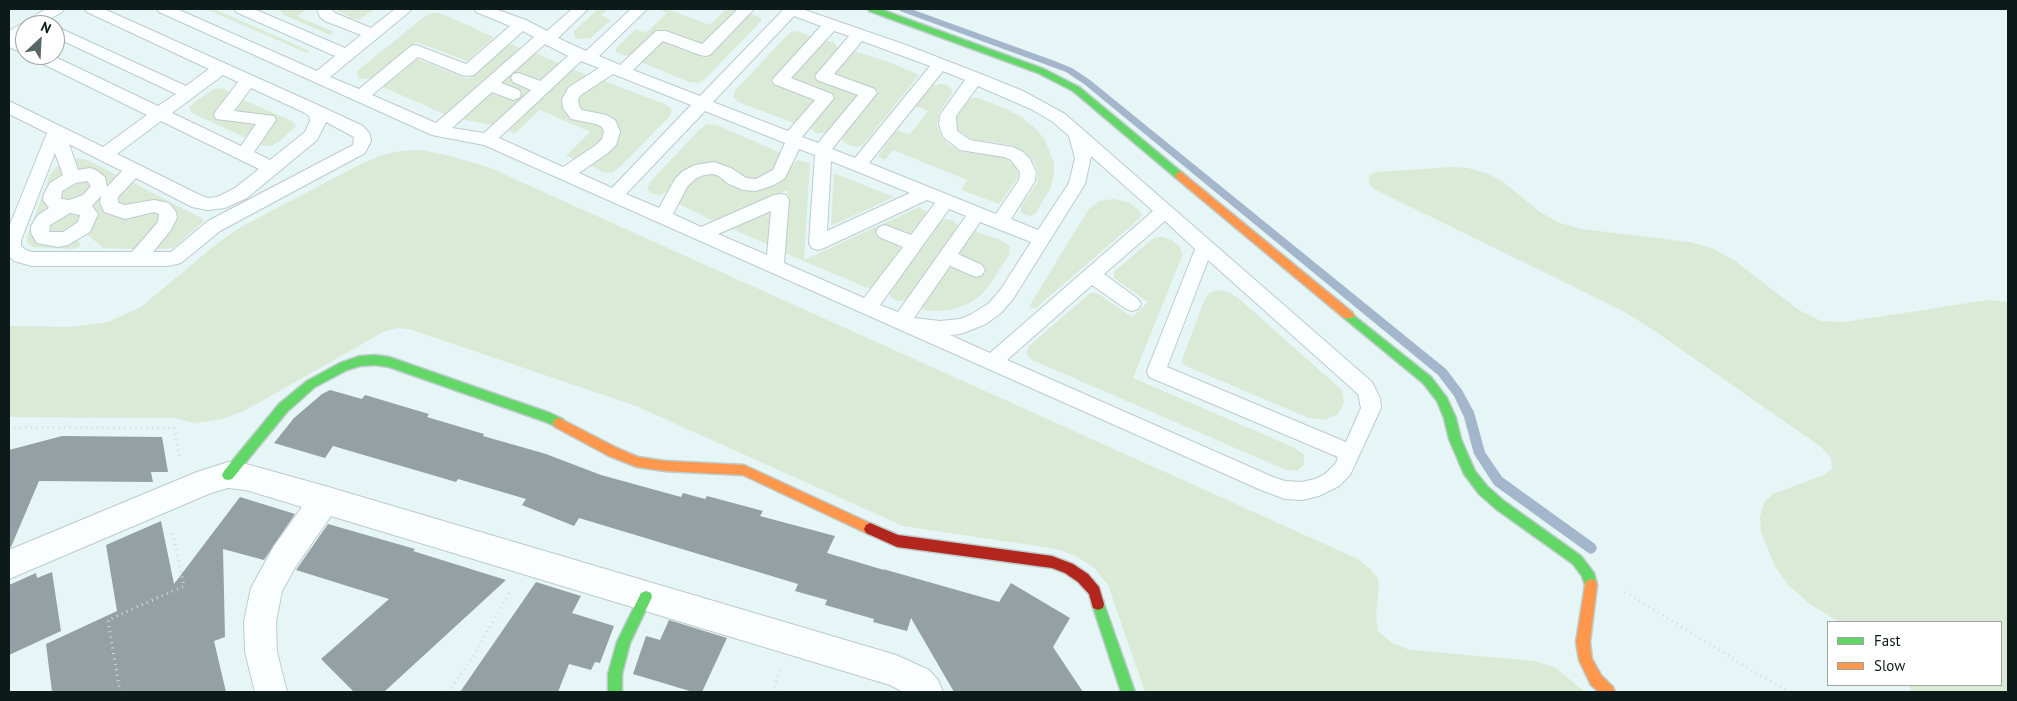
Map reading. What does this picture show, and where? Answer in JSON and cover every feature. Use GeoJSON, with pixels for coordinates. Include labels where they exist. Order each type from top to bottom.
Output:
{"type":"FeatureCollection","features":[{"type":"Feature","properties":{"kind":"street"},"geometry":{"type":"LineString","coordinates":[[872,9],[1041,71],[1076,89],[1427,380],[1440,398],[1450,418],[1454,439],[1465,465],[1483,490],[1500,505],[1577,560],[1588,573],[1591,586],[1583,642],[1586,660],[1596,680],[1608,692]]}},
{"type":"Feature","properties":{"kind":"street"},"geometry":{"type":"LineString","coordinates":[[228,475],[283,408],[311,384],[344,366],[360,361],[375,360],[389,362],[550,418],[637,462],[665,466],[744,470],[897,540],[1052,562],[1069,568],[1083,578],[1094,591],[1128,692]]}},
{"type":"Feature","properties":{"kind":"street"},"geometry":{"type":"LineString","coordinates":[[9,565],[176,494],[228,475],[246,477],[896,671],[917,682],[926,692]]}},
{"type":"Feature","properties":{"kind":"street"},"geometry":{"type":"LineString","coordinates":[[271,692],[261,652],[260,628],[260,620],[268,588],[285,556],[324,500]]}},
{"type":"Feature","properties":{"kind":"street"},"geometry":{"type":"LineString","coordinates":[[615,692],[615,674],[624,642],[646,597]]}},
{"type":"Feature","properties":{"kind":"lane"},"geometry":{"type":"LineString","coordinates":[[56,131],[12,240],[14,249],[20,256],[32,259],[175,258],[235,206],[359,149],[363,141],[362,134],[356,130],[92,9]]}},
{"type":"Feature","properties":{"kind":"lane"},"geometry":{"type":"LineString","coordinates":[[164,9],[438,131],[486,140],[1285,490],[1302,490],[1318,487],[1332,480],[1343,469],[1370,408],[1370,398],[1365,388],[1059,118],[1039,106],[940,64],[790,9],[614,196]]}},
{"type":"Feature","properties":{"kind":"lane"},"geometry":{"type":"LineString","coordinates":[[241,9],[265,13],[347,55]]}},
{"type":"Feature","properties":{"kind":"lane"},"geometry":{"type":"LineString","coordinates":[[324,9],[325,14],[372,34]]}},
{"type":"Feature","properties":{"kind":"lane"},"geometry":{"type":"LineString","coordinates":[[319,78],[404,9]]}},
{"type":"Feature","properties":{"kind":"lane"},"geometry":{"type":"LineString","coordinates":[[481,9],[520,24],[563,48],[1042,239]]}},
{"type":"Feature","properties":{"kind":"lane"},"geometry":{"type":"LineString","coordinates":[[438,131],[581,9]]}},
{"type":"Feature","properties":{"kind":"lane"},"geometry":{"type":"LineString","coordinates":[[486,140],[542,88],[640,9]]}},
{"type":"Feature","properties":{"kind":"lane"},"geometry":{"type":"LineString","coordinates":[[565,174],[602,149],[610,141],[612,132],[608,124],[600,119],[577,115],[571,108],[570,99],[575,91],[617,69],[661,35],[705,51],[747,9]]}},
{"type":"Feature","properties":{"kind":"lane"},"geometry":{"type":"LineString","coordinates":[[361,96],[416,50],[468,71],[520,24]]}},
{"type":"Feature","properties":{"kind":"lane"},"geometry":{"type":"LineString","coordinates":[[663,217],[681,183],[689,175],[701,169],[714,168],[725,172],[743,184],[756,185],[768,181],[779,174],[793,139],[826,98],[780,80],[831,24]]}},
{"type":"Feature","properties":{"kind":"lane"},"geometry":{"type":"LineString","coordinates":[[860,34],[823,76],[869,93],[822,151],[818,243],[926,193]]}},
{"type":"Feature","properties":{"kind":"lane"},"geometry":{"type":"LineString","coordinates":[[65,36],[188,93]]}},
{"type":"Feature","properties":{"kind":"lane"},"geometry":{"type":"LineString","coordinates":[[858,165],[940,64]]}},
{"type":"Feature","properties":{"kind":"lane"},"geometry":{"type":"LineString","coordinates":[[59,65],[272,168]]}},
{"type":"Feature","properties":{"kind":"lane"},"geometry":{"type":"LineString","coordinates":[[104,155],[221,68]]}},
{"type":"Feature","properties":{"kind":"lane"},"geometry":{"type":"LineString","coordinates":[[519,78],[542,88]]}},
{"type":"Feature","properties":{"kind":"lane"},"geometry":{"type":"LineString","coordinates":[[974,78],[948,115],[949,133],[966,146],[1007,151],[1017,156],[1024,163],[1028,172],[1027,181],[1000,222]]}},
{"type":"Feature","properties":{"kind":"lane"},"geometry":{"type":"LineString","coordinates":[[244,154],[268,120],[222,115],[248,80]]}},
{"type":"Feature","properties":{"kind":"lane"},"geometry":{"type":"LineString","coordinates":[[490,85],[513,94]]}},
{"type":"Feature","properties":{"kind":"lane"},"geometry":{"type":"LineString","coordinates":[[235,206],[241,193],[311,136],[318,121],[317,115],[312,109],[305,106]]}},
{"type":"Feature","properties":{"kind":"lane"},"geometry":{"type":"LineString","coordinates":[[9,107],[198,202],[235,206]]}},
{"type":"Feature","properties":{"kind":"lane"},"geometry":{"type":"LineString","coordinates":[[56,131],[72,177]]}},
{"type":"Feature","properties":{"kind":"lane"},"geometry":{"type":"LineString","coordinates":[[901,322],[920,328],[940,329],[961,326],[979,319],[995,308],[1007,294],[1077,184],[1082,172],[1082,152],[1076,133]]}},
{"type":"Feature","properties":{"kind":"lane"},"geometry":{"type":"LineString","coordinates":[[133,170],[110,195],[110,207],[125,212],[154,206],[162,208],[167,212],[168,218],[165,226],[137,259]]}},
{"type":"Feature","properties":{"kind":"lane"},"geometry":{"type":"LineString","coordinates":[[70,207],[55,204],[52,200],[52,194],[63,182],[72,177],[90,174],[99,182],[99,187],[88,200],[70,207],[60,209],[44,220],[40,226],[40,233],[43,238],[58,240],[77,233],[84,227],[89,214],[85,209],[70,207]]}},
{"type":"Feature","properties":{"kind":"lane"},"geometry":{"type":"LineString","coordinates":[[702,234],[780,200],[774,267]]}},
{"type":"Feature","properties":{"kind":"lane"},"geometry":{"type":"LineString","coordinates":[[867,308],[946,201]]}},
{"type":"Feature","properties":{"kind":"lane"},"geometry":{"type":"LineString","coordinates":[[992,362],[1166,212]]}},
{"type":"Feature","properties":{"kind":"lane"},"geometry":{"type":"LineString","coordinates":[[901,322],[977,214]]}},
{"type":"Feature","properties":{"kind":"lane"},"geometry":{"type":"LineString","coordinates":[[885,232],[914,244]]}},
{"type":"Feature","properties":{"kind":"lane"},"geometry":{"type":"LineString","coordinates":[[77,233],[104,259]]}},
{"type":"Feature","properties":{"kind":"lane"},"geometry":{"type":"LineString","coordinates":[[1205,246],[1156,371],[1350,453]]}},
{"type":"Feature","properties":{"kind":"lane"},"geometry":{"type":"LineString","coordinates":[[946,257],[976,270]]}},
{"type":"Feature","properties":{"kind":"lane"},"geometry":{"type":"LineString","coordinates":[[1092,275],[1132,304]]}},
{"type":"Feature","properties":{"kind":"path"},"geometry":{"type":"LineString","coordinates":[[9,427],[174,428],[176,494],[184,586],[108,620],[120,692]]}},
{"type":"Feature","properties":{"kind":"path"},"geometry":{"type":"LineString","coordinates":[[448,692],[470,662],[527,561]]}},
{"type":"Feature","properties":{"kind":"path"},"geometry":{"type":"LineString","coordinates":[[1588,573],[1626,592],[1756,673],[1791,692]]}},
{"type":"Feature","properties":{"kind":"green space"},"geometry":{"type":"Polygon","coordinates":[[[206,9],[214,9],[310,51],[307,53],[206,9]]]}},
{"type":"Feature","properties":{"kind":"green space"},"geometry":{"type":"Polygon","coordinates":[[[282,9],[307,9],[297,16],[334,32],[330,35],[284,15],[280,11],[282,9]]]}},
{"type":"Feature","properties":{"kind":"green space"},"geometry":{"type":"Polygon","coordinates":[[[334,9],[375,9],[360,19],[352,18],[334,9]]]}},
{"type":"Feature","properties":{"kind":"green space"},"geometry":{"type":"Polygon","coordinates":[[[598,9],[608,9],[601,15],[611,20],[591,38],[578,39],[574,36],[574,31],[598,9]]]}},
{"type":"Feature","properties":{"kind":"green space"},"geometry":{"type":"Polygon","coordinates":[[[658,9],[670,9],[710,25],[726,9],[738,9],[703,44],[660,29],[633,54],[626,56],[616,52],[616,48],[636,29],[646,33],[667,13],[658,9]]]}},
{"type":"Feature","properties":{"kind":"green space"},"geometry":{"type":"Polygon","coordinates":[[[432,13],[440,13],[494,37],[467,61],[416,42],[372,78],[360,79],[357,71],[424,17],[432,13]]]}},
{"type":"Feature","properties":{"kind":"green space"},"geometry":{"type":"Polygon","coordinates":[[[752,14],[761,18],[761,21],[705,79],[698,83],[689,82],[641,62],[662,42],[706,58],[747,16],[752,14]]]}},
{"type":"Feature","properties":{"kind":"green space"},"geometry":{"type":"Polygon","coordinates":[[[797,31],[808,35],[810,39],[770,82],[810,97],[814,100],[812,104],[794,123],[738,102],[733,97],[735,91],[790,32],[797,31]]]}},
{"type":"Feature","properties":{"kind":"green space"},"geometry":{"type":"Polygon","coordinates":[[[827,41],[834,42],[839,50],[814,77],[858,96],[829,132],[816,133],[811,129],[810,124],[835,96],[791,78],[821,43],[827,41]]]}},
{"type":"Feature","properties":{"kind":"green space"},"geometry":{"type":"Polygon","coordinates":[[[512,44],[520,48],[520,52],[446,115],[383,87],[417,59],[468,79],[506,46],[512,44]]]}},
{"type":"Feature","properties":{"kind":"green space"},"geometry":{"type":"Polygon","coordinates":[[[854,51],[889,62],[919,75],[863,145],[856,147],[848,145],[841,136],[879,91],[835,73],[850,53],[854,51]]]}},
{"type":"Feature","properties":{"kind":"green space"},"geometry":{"type":"Polygon","coordinates":[[[535,53],[559,63],[541,80],[521,74],[513,82],[529,88],[529,93],[493,125],[461,119],[491,93],[510,99],[519,91],[502,82],[535,53]]]}},
{"type":"Feature","properties":{"kind":"green space"},"geometry":{"type":"Polygon","coordinates":[[[575,70],[585,74],[585,78],[563,100],[564,110],[572,118],[596,124],[602,128],[605,134],[603,140],[597,146],[575,159],[566,156],[590,132],[540,110],[514,134],[507,129],[568,71],[575,70]]]}},
{"type":"Feature","properties":{"kind":"green space"},"geometry":{"type":"Polygon","coordinates":[[[602,80],[667,105],[672,110],[669,117],[619,168],[611,173],[602,172],[590,165],[617,142],[619,131],[615,121],[603,114],[583,110],[578,106],[577,99],[581,93],[602,80]]]}},
{"type":"Feature","properties":{"kind":"green space"},"geometry":{"type":"Polygon","coordinates":[[[933,85],[947,85],[953,93],[939,113],[937,124],[940,135],[949,145],[962,152],[1003,157],[1016,166],[1018,172],[1017,179],[999,204],[961,190],[967,180],[893,150],[885,160],[878,156],[897,130],[910,134],[928,111],[916,106],[933,85]]]}},
{"type":"Feature","properties":{"kind":"green space"},"geometry":{"type":"Polygon","coordinates":[[[216,88],[224,89],[232,94],[216,118],[257,122],[249,137],[244,137],[192,113],[189,108],[194,102],[216,88]]]}},
{"type":"Feature","properties":{"kind":"green space"},"geometry":{"type":"Polygon","coordinates":[[[978,98],[1006,109],[1023,118],[1045,140],[1054,163],[1054,175],[1051,187],[1036,213],[1031,216],[1021,212],[1021,207],[1037,183],[1038,171],[1033,160],[1024,151],[1011,145],[971,139],[958,130],[957,116],[969,100],[978,98]]]}},
{"type":"Feature","properties":{"kind":"green space"},"geometry":{"type":"Polygon","coordinates":[[[241,99],[292,121],[296,126],[279,142],[270,146],[262,146],[259,144],[274,118],[234,113],[232,109],[241,99]]]}},
{"type":"Feature","properties":{"kind":"green space"},"geometry":{"type":"Polygon","coordinates":[[[707,124],[717,125],[781,153],[773,172],[765,177],[756,179],[746,178],[730,167],[716,163],[700,164],[684,171],[669,190],[661,195],[652,194],[647,189],[650,182],[707,124]]]}},
{"type":"Feature","properties":{"kind":"green space"},"geometry":{"type":"Polygon","coordinates":[[[421,150],[488,167],[1358,559],[1378,578],[1379,589],[1376,616],[1378,631],[1392,643],[1410,650],[1535,661],[1556,668],[1585,692],[1145,692],[1108,585],[1094,568],[1076,556],[1056,549],[903,526],[636,406],[412,330],[398,328],[385,331],[244,411],[222,419],[196,423],[173,418],[9,417],[9,326],[71,327],[108,322],[141,307],[215,245],[239,228],[361,164],[382,155],[400,151],[421,150]]]}},
{"type":"Feature","properties":{"kind":"green space"},"geometry":{"type":"Polygon","coordinates":[[[78,158],[88,160],[120,178],[105,203],[163,214],[141,248],[103,248],[83,231],[88,207],[103,187],[77,174],[74,160],[78,158]]]}},
{"type":"Feature","properties":{"kind":"green space"},"geometry":{"type":"Polygon","coordinates":[[[797,160],[810,163],[804,260],[919,207],[927,212],[914,233],[907,234],[899,245],[900,250],[871,288],[783,252],[788,190],[716,222],[679,204],[687,185],[694,178],[702,174],[720,176],[739,189],[756,190],[772,186],[784,177],[797,160]]]}},
{"type":"Feature","properties":{"kind":"green space"},"geometry":{"type":"Polygon","coordinates":[[[61,164],[66,178],[36,234],[73,237],[80,243],[79,247],[73,249],[32,247],[27,243],[27,237],[50,175],[61,164]]]}},
{"type":"Feature","properties":{"kind":"green space"},"geometry":{"type":"Polygon","coordinates":[[[1453,167],[1468,168],[1486,173],[1502,181],[1540,212],[1560,223],[1582,229],[1689,242],[1712,248],[1735,261],[1799,310],[1821,321],[1845,322],[1988,300],[2008,302],[2008,692],[1912,692],[1909,686],[2002,686],[2002,621],[1837,621],[1810,604],[1788,585],[1775,566],[1761,532],[1760,517],[1764,502],[1773,494],[1824,475],[1832,469],[1831,458],[1821,447],[1652,329],[1621,310],[1374,189],[1368,182],[1370,175],[1377,172],[1453,167]]]}},
{"type":"Feature","properties":{"kind":"green space"},"geometry":{"type":"Polygon","coordinates":[[[834,173],[894,197],[831,226],[834,173]]]}},
{"type":"Feature","properties":{"kind":"green space"},"geometry":{"type":"Polygon","coordinates":[[[93,179],[92,193],[64,204],[56,193],[65,183],[93,179]]]}},
{"type":"Feature","properties":{"kind":"green space"},"geometry":{"type":"Polygon","coordinates":[[[127,182],[132,182],[204,221],[173,248],[157,249],[153,247],[171,211],[119,208],[113,195],[127,182]]]}},
{"type":"Feature","properties":{"kind":"green space"},"geometry":{"type":"Polygon","coordinates":[[[1113,199],[1128,202],[1139,210],[1142,215],[1036,308],[1031,308],[1030,305],[1088,210],[1099,201],[1113,199]]]}},
{"type":"Feature","properties":{"kind":"green space"},"geometry":{"type":"Polygon","coordinates":[[[772,210],[769,245],[730,228],[772,210]]]}},
{"type":"Feature","properties":{"kind":"green space"},"geometry":{"type":"Polygon","coordinates":[[[82,211],[81,226],[52,238],[44,226],[54,215],[82,211]]]}},
{"type":"Feature","properties":{"kind":"green space"},"geometry":{"type":"Polygon","coordinates":[[[945,219],[952,220],[957,224],[958,229],[909,299],[895,300],[890,296],[889,290],[939,222],[945,219]]]}},
{"type":"Feature","properties":{"kind":"green space"},"geometry":{"type":"Polygon","coordinates":[[[975,231],[1003,241],[1010,247],[1009,255],[989,286],[980,296],[968,304],[954,309],[927,311],[922,308],[923,303],[947,269],[954,267],[959,251],[975,231]]]}},
{"type":"Feature","properties":{"kind":"green space"},"geometry":{"type":"Polygon","coordinates":[[[1162,237],[1172,240],[1179,246],[1183,254],[1133,378],[1295,448],[1304,455],[1304,465],[1297,471],[1286,470],[1032,360],[1026,353],[1029,346],[1090,293],[1097,293],[1132,317],[1148,302],[1114,278],[1114,272],[1152,239],[1162,237]]]}},
{"type":"Feature","properties":{"kind":"green space"},"geometry":{"type":"Polygon","coordinates":[[[1217,290],[1228,292],[1237,297],[1342,390],[1344,403],[1338,414],[1325,420],[1309,418],[1182,363],[1204,301],[1208,294],[1217,290]]]}},
{"type":"Feature","properties":{"kind":"building"},"geometry":{"type":"Polygon","coordinates":[[[330,390],[362,399],[365,395],[429,414],[427,417],[484,434],[483,436],[546,454],[601,475],[681,497],[683,493],[705,499],[707,496],[763,511],[760,516],[835,536],[827,553],[884,570],[999,602],[1011,583],[1070,618],[1053,647],[1083,692],[954,692],[911,618],[907,631],[873,622],[874,619],[825,605],[827,600],[795,591],[798,584],[579,518],[574,526],[522,505],[526,499],[458,479],[456,482],[333,446],[325,458],[274,443],[294,418],[322,394],[330,390]]]}},
{"type":"Feature","properties":{"kind":"building"},"geometry":{"type":"Polygon","coordinates":[[[62,436],[162,437],[168,472],[151,472],[153,482],[39,481],[9,548],[9,450],[62,436]]]}},
{"type":"Feature","properties":{"kind":"building"},"geometry":{"type":"Polygon","coordinates":[[[240,497],[295,514],[264,560],[223,549],[225,637],[214,641],[226,692],[52,692],[46,644],[117,611],[106,545],[161,521],[174,584],[240,497]]]}},
{"type":"Feature","properties":{"kind":"building"},"geometry":{"type":"Polygon","coordinates":[[[328,524],[415,549],[413,551],[506,580],[384,692],[354,692],[321,659],[389,599],[296,570],[328,524]]]}},
{"type":"Feature","properties":{"kind":"building"},"geometry":{"type":"Polygon","coordinates":[[[52,572],[61,631],[9,655],[9,585],[36,573],[37,578],[52,572]]]}},
{"type":"Feature","properties":{"kind":"building"},"geometry":{"type":"Polygon","coordinates":[[[536,582],[581,596],[572,613],[614,626],[600,663],[595,662],[591,670],[569,664],[558,692],[460,692],[536,582]]]}},
{"type":"Feature","properties":{"kind":"building"},"geometry":{"type":"Polygon","coordinates":[[[669,620],[727,638],[702,692],[693,692],[633,674],[646,636],[660,640],[669,620]]]}},
{"type":"Feature","properties":{"kind":"waterway"},"geometry":{"type":"LineString","coordinates":[[903,9],[1049,62],[1069,70],[1087,82],[1442,372],[1458,393],[1470,416],[1480,454],[1498,481],[1591,548]]}},
{"type":"Feature","properties":{"kind":"traffic: fast"},"geometry":{"type":"LineString","coordinates":[[872,9],[1041,71],[1076,89],[1180,175]]}},
{"type":"Feature","properties":{"kind":"traffic: fast"},"geometry":{"type":"LineString","coordinates":[[1348,315],[1427,380],[1441,398],[1450,418],[1455,439],[1470,474],[1483,490],[1500,505],[1577,560],[1588,573],[1591,585]]}},
{"type":"Feature","properties":{"kind":"traffic: fast"},"geometry":{"type":"LineString","coordinates":[[228,475],[283,408],[311,384],[344,366],[360,361],[375,360],[389,362],[550,418],[559,423]]}},
{"type":"Feature","properties":{"kind":"traffic: fast"},"geometry":{"type":"LineString","coordinates":[[615,692],[615,674],[624,642],[646,597]]}},
{"type":"Feature","properties":{"kind":"traffic: fast"},"geometry":{"type":"LineString","coordinates":[[1098,604],[1128,692]]}},
{"type":"Feature","properties":{"kind":"traffic: slow"},"geometry":{"type":"LineString","coordinates":[[1180,175],[1348,315]]}},
{"type":"Feature","properties":{"kind":"traffic: slow"},"geometry":{"type":"LineString","coordinates":[[559,423],[613,452],[637,462],[665,466],[744,470],[870,529]]}},
{"type":"Feature","properties":{"kind":"traffic: slow"},"geometry":{"type":"LineString","coordinates":[[1591,585],[1583,642],[1586,660],[1596,680],[1608,692]]}},
{"type":"Feature","properties":{"kind":"traffic: jam"},"geometry":{"type":"LineString","coordinates":[[870,529],[897,541],[1052,562],[1069,568],[1083,578],[1094,591],[1098,604]]}}]}
